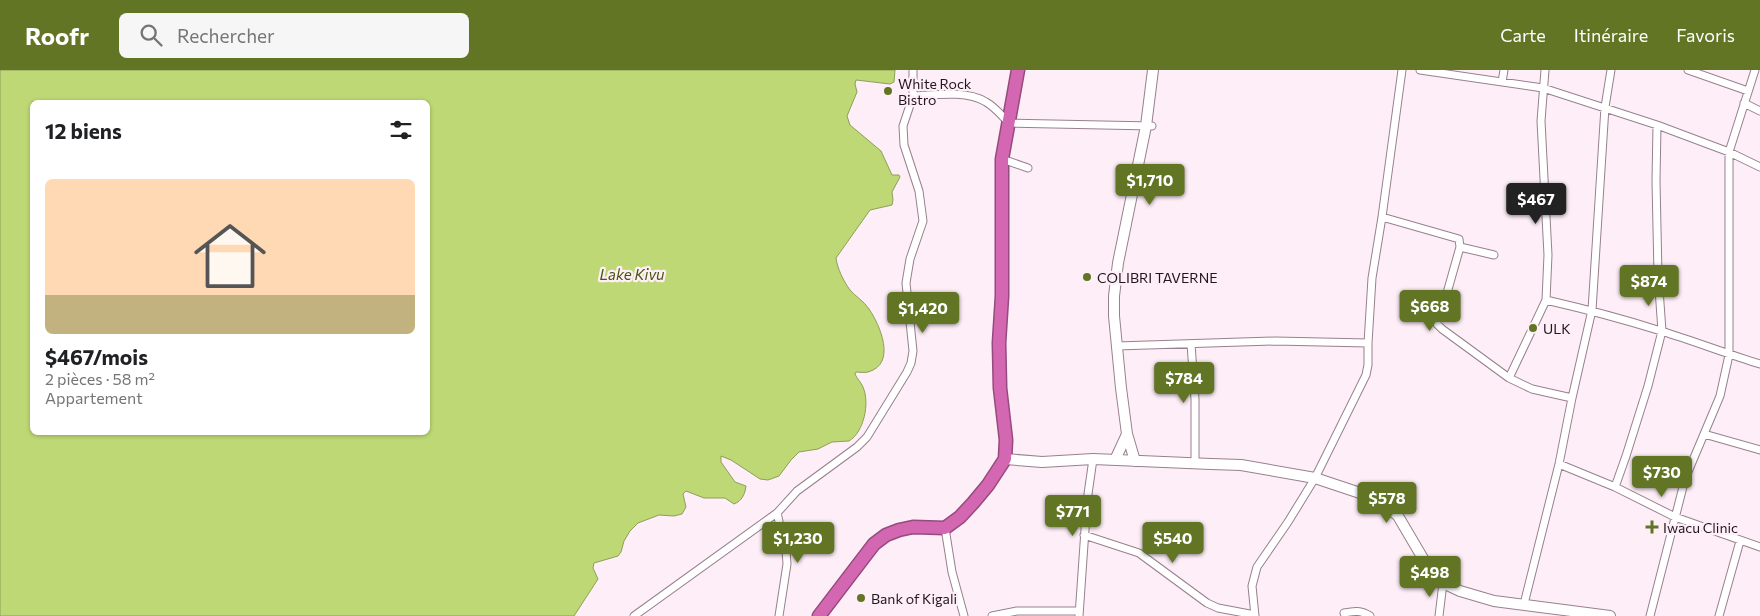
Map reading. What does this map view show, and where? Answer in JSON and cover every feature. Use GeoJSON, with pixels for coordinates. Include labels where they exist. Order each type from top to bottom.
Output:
{"type":"FeatureCollection","features":[{"type":"Feature","properties":{"kind":"highway"},"geometry":{"type":"LineString","coordinates":[[819,616],[874,544],[886,535],[899,530],[913,527],[945,528],[960,517],[973,503],[988,485],[1005,459],[1006,440],[1000,380],[999,343],[1002,296],[1002,159],[1018,70]]}},
{"type":"Feature","properties":{"kind":"street"},"geometry":{"type":"LineString","coordinates":[[634,616],[777,513],[797,491],[857,447],[867,437],[911,363],[912,339],[906,283],[910,259],[923,220],[919,191],[904,145],[903,126],[912,96],[913,70]]}},
{"type":"Feature","properties":{"kind":"street"},"geometry":{"type":"LineString","coordinates":[[1149,126],[1152,70]]}},
{"type":"Feature","properties":{"kind":"street"},"geometry":{"type":"LineString","coordinates":[[1135,461],[1127,434],[1114,306],[1118,263],[1132,217],[1158,70]]}},
{"type":"Feature","properties":{"kind":"street"},"geometry":{"type":"LineString","coordinates":[[1084,535],[1139,553],[1207,603],[1218,608],[1255,616],[1252,586],[1257,568],[1315,478],[1366,375],[1372,278],[1402,70]]}},
{"type":"Feature","properties":{"kind":"street"},"geometry":{"type":"LineString","coordinates":[[1420,70],[1542,88],[1657,124],[1729,152],[1760,167]]}},
{"type":"Feature","properties":{"kind":"street"},"geometry":{"type":"LineString","coordinates":[[1502,82],[1504,70]]}},
{"type":"Feature","properties":{"kind":"street"},"geometry":{"type":"LineString","coordinates":[[1509,378],[1546,300],[1548,255],[1541,121],[1542,88],[1545,70]]}},
{"type":"Feature","properties":{"kind":"street"},"geometry":{"type":"LineString","coordinates":[[1524,604],[1559,464],[1592,310],[1605,107],[1611,70]]}},
{"type":"Feature","properties":{"kind":"street"},"geometry":{"type":"LineString","coordinates":[[1688,70],[1748,91]]}},
{"type":"Feature","properties":{"kind":"street"},"geometry":{"type":"LineString","coordinates":[[1650,616],[1685,479],[1720,396],[1729,354],[1729,152],[1755,70]]}},
{"type":"Feature","properties":{"kind":"street"},"geometry":{"type":"LineString","coordinates":[[912,96],[966,95],[981,99],[988,102],[1009,123],[1149,126]]}},
{"type":"Feature","properties":{"kind":"street"},"geometry":{"type":"LineString","coordinates":[[1744,103],[1760,111]]}},
{"type":"Feature","properties":{"kind":"street"},"geometry":{"type":"LineString","coordinates":[[1614,487],[1648,386],[1662,331],[1657,256],[1657,124]]}},
{"type":"Feature","properties":{"kind":"street"},"geometry":{"type":"LineString","coordinates":[[1002,159],[1028,168]]}},
{"type":"Feature","properties":{"kind":"street"},"geometry":{"type":"LineString","coordinates":[[1382,217],[1460,239],[1460,246],[1445,300],[1437,317],[1437,324],[1442,329],[1509,378],[1532,389],[1572,398]]}},
{"type":"Feature","properties":{"kind":"street"},"geometry":{"type":"LineString","coordinates":[[1460,246],[1494,254]]}},
{"type":"Feature","properties":{"kind":"street"},"geometry":{"type":"LineString","coordinates":[[1546,300],[1592,310],[1760,364]]}},
{"type":"Feature","properties":{"kind":"street"},"geometry":{"type":"LineString","coordinates":[[1117,346],[1275,341],[1368,343]]}},
{"type":"Feature","properties":{"kind":"street"},"geometry":{"type":"LineString","coordinates":[[1191,344],[1195,399],[1195,463]]}},
{"type":"Feature","properties":{"kind":"street"},"geometry":{"type":"LineString","coordinates":[[1115,460],[1127,434]]}},
{"type":"Feature","properties":{"kind":"street"},"geometry":{"type":"LineString","coordinates":[[1704,434],[1760,450]]}},
{"type":"Feature","properties":{"kind":"street"},"geometry":{"type":"LineString","coordinates":[[1005,459],[1042,462],[1093,459],[1195,463],[1241,466],[1315,478],[1372,497],[1386,506],[1398,516],[1428,567],[1443,583],[1478,597],[1610,616]]}},
{"type":"Feature","properties":{"kind":"street"},"geometry":{"type":"LineString","coordinates":[[992,616],[1079,614],[1084,535],[1093,459]]}},
{"type":"Feature","properties":{"kind":"street"},"geometry":{"type":"LineString","coordinates":[[1559,464],[1614,487],[1675,517],[1760,547]]}},
{"type":"Feature","properties":{"kind":"street"},"geometry":{"type":"LineString","coordinates":[[777,513],[786,551],[787,564],[779,616]]}},
{"type":"Feature","properties":{"kind":"street"},"geometry":{"type":"LineString","coordinates":[[945,528],[952,572],[964,616]]}},
{"type":"Feature","properties":{"kind":"street"},"geometry":{"type":"LineString","coordinates":[[1719,616],[1740,541]]}},
{"type":"Feature","properties":{"kind":"street"},"geometry":{"type":"LineString","coordinates":[[1439,616],[1443,583]]}},
{"type":"Feature","properties":{"kind":"street"},"geometry":{"type":"LineString","coordinates":[[1344,613],[1355,611],[1363,612],[1370,616]]}},
{"type":"Feature","properties":{"kind":"water","name":"Lake Kivu"},"geometry":{"type":"Polygon","coordinates":[[[0,70],[895,70],[894,82],[890,84],[856,80],[857,92],[847,116],[850,125],[881,151],[892,175],[899,175],[900,177],[892,192],[892,205],[870,210],[836,258],[839,270],[848,287],[867,306],[878,324],[884,344],[882,361],[877,368],[868,372],[856,372],[855,374],[863,387],[866,401],[866,409],[859,431],[849,441],[832,442],[818,449],[799,452],[779,476],[768,480],[760,479],[731,460],[721,456],[721,462],[735,482],[746,486],[741,499],[734,504],[725,498],[704,498],[686,491],[683,494],[686,507],[682,514],[674,516],[659,515],[638,523],[630,531],[618,556],[594,563],[593,568],[598,579],[574,616],[0,616],[0,70]]]}},
{"type":"Feature","properties":{"kind":"place","name":"White Rock Bistro"},"geometry":{"type":"Point","coordinates":[888,91]}},
{"type":"Feature","properties":{"kind":"place","name":"COLIBRI TAVERNE"},"geometry":{"type":"Point","coordinates":[1087,277]}},
{"type":"Feature","properties":{"kind":"place","name":"ULK"},"geometry":{"type":"Point","coordinates":[1533,328]}},
{"type":"Feature","properties":{"kind":"place","name":"Iwacu Clinic"},"geometry":{"type":"Point","coordinates":[1652,527]}},
{"type":"Feature","properties":{"kind":"place","name":"Bank of Kigali"},"geometry":{"type":"Point","coordinates":[861,598]}}]}
